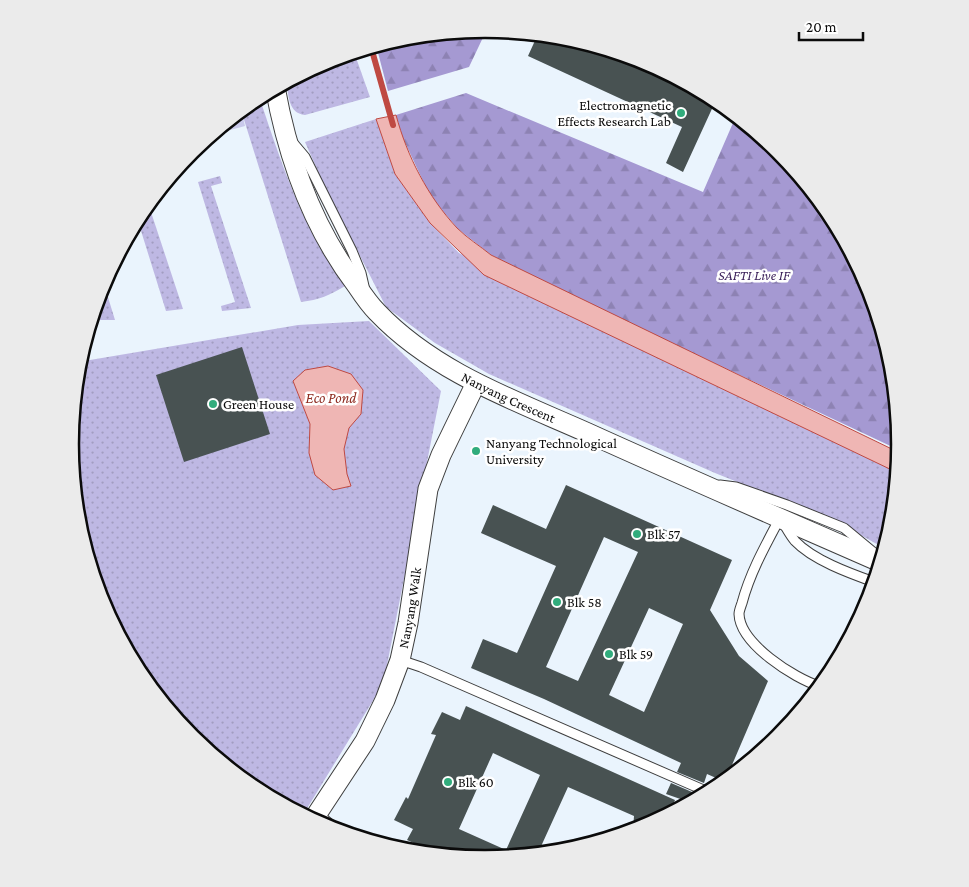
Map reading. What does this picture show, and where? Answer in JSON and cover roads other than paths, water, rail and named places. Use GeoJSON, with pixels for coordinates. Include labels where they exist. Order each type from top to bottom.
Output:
{"type":"FeatureCollection","features":[{"type":"Feature","properties":{"kind":"street","name":"Nanyang Crescent"},"geometry":{"type":"LineString","coordinates":[[277,95],[285,134],[302,188],[321,230],[331,248],[367,300],[376,311],[416,348],[443,366],[476,383],[700,483],[874,558]]}},
{"type":"Feature","properties":{"kind":"street","name":"Nanyang Walk"},"geometry":{"type":"LineString","coordinates":[[317,813],[366,742],[379,716],[400,660],[408,623],[428,489],[441,455],[476,383]]}},
{"type":"Feature","properties":{"kind":"lane"},"geometry":{"type":"LineString","coordinates":[[271,98],[280,113]]}},
{"type":"Feature","properties":{"kind":"lane"},"geometry":{"type":"LineString","coordinates":[[700,483],[736,486],[844,528],[875,555]]}},
{"type":"Feature","properties":{"kind":"lane"},"geometry":{"type":"LineString","coordinates":[[812,684],[785,670],[763,653],[744,629],[739,614],[745,591],[758,558],[780,518],[795,541],[813,554],[844,571],[867,579]]}},
{"type":"Feature","properties":{"kind":"lane"},"geometry":{"type":"LineString","coordinates":[[400,660],[430,671],[699,788]]}},
{"type":"Feature","properties":{"kind":"water"},"geometry":{"type":"Polygon","coordinates":[[[396,115],[412,161],[437,203],[457,228],[491,255],[891,449],[890,469],[484,275],[430,223],[395,174],[376,119],[396,115]]]}},
{"type":"Feature","properties":{"kind":"water","name":"Eco Pond"},"geometry":{"type":"Polygon","coordinates":[[[328,366],[351,374],[363,390],[361,414],[349,428],[344,449],[347,474],[351,486],[333,490],[315,475],[309,453],[310,424],[293,381],[305,370],[328,366]]]}},
{"type":"Feature","properties":{"kind":"waterway"},"geometry":{"type":"LineString","coordinates":[[373,53],[393,125]]}},
{"type":"Feature","properties":{"kind":"place","name":"Electromagnetic Effects Research Lab"},"geometry":{"type":"Point","coordinates":[681,113]}},
{"type":"Feature","properties":{"kind":"place","name":"Green House"},"geometry":{"type":"Point","coordinates":[213,404]}},
{"type":"Feature","properties":{"kind":"place","name":"Nanyang Technological University"},"geometry":{"type":"Point","coordinates":[476,451]}},
{"type":"Feature","properties":{"kind":"place","name":"Blk 57"},"geometry":{"type":"Point","coordinates":[637,534]}},
{"type":"Feature","properties":{"kind":"place","name":"Blk 58"},"geometry":{"type":"Point","coordinates":[557,602]}},
{"type":"Feature","properties":{"kind":"place","name":"Blk 59"},"geometry":{"type":"Point","coordinates":[609,654]}},
{"type":"Feature","properties":{"kind":"place","name":"Blk 60"},"geometry":{"type":"Point","coordinates":[448,782]}},
{"type":"Feature","properties":{"kind":"park label","name":"SAFTI Live IF"},"geometry":{"type":"Point","coordinates":[754,275]}}]}
